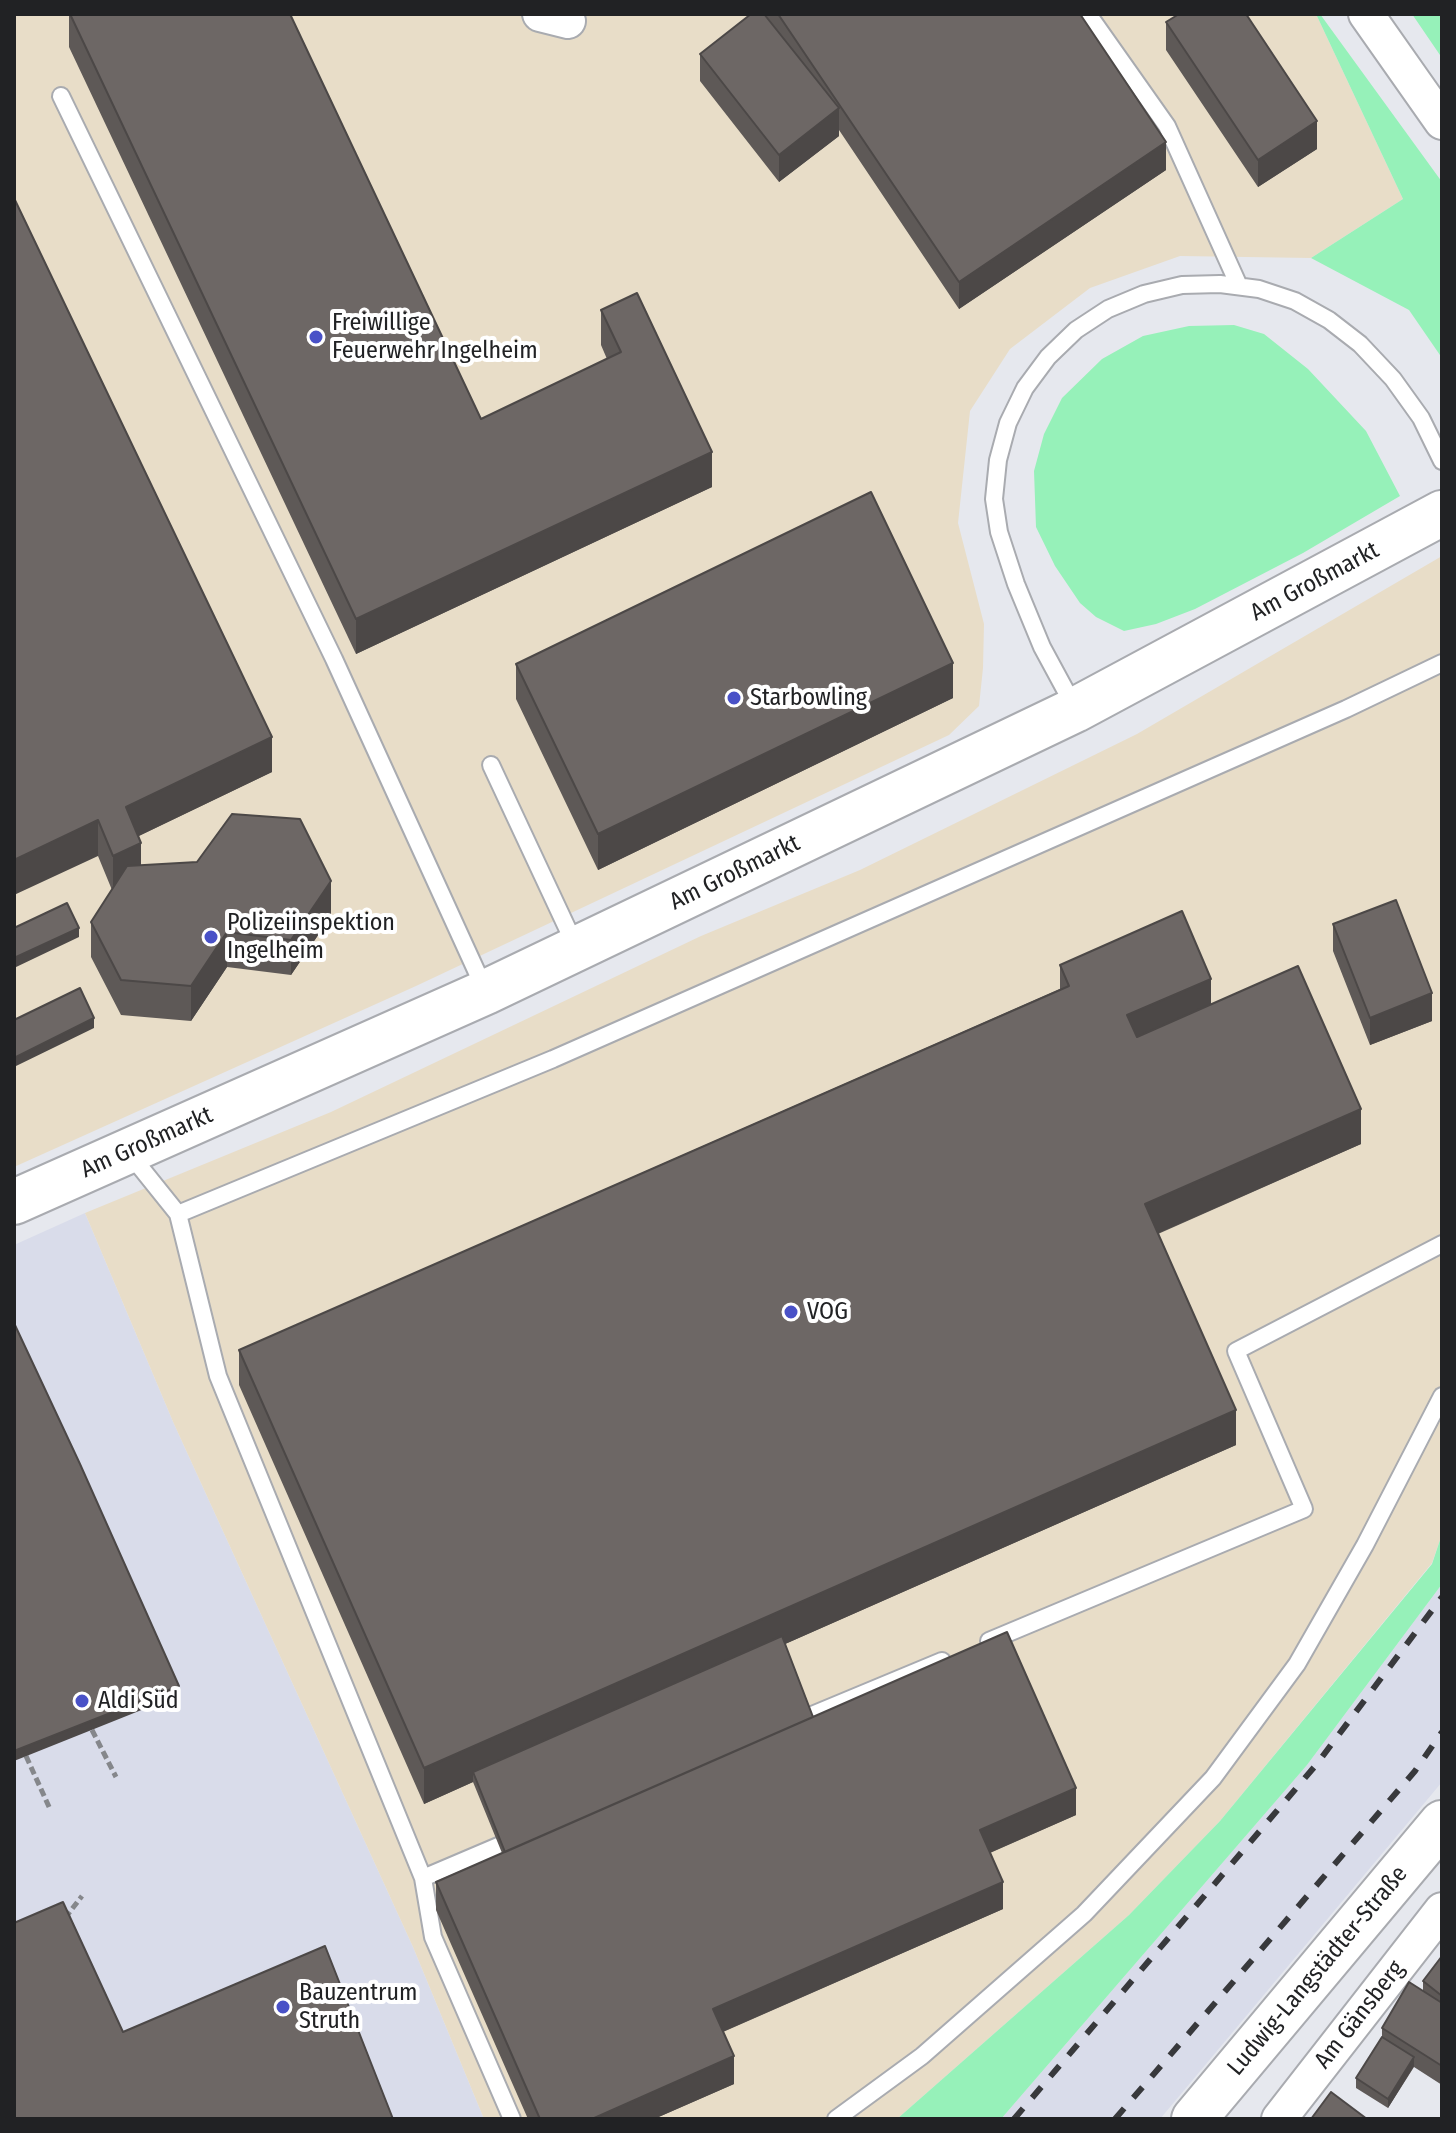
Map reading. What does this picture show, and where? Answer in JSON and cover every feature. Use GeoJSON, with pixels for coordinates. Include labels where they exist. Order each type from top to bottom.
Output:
{"type":"FeatureCollection","features":[{"type":"Feature","properties":{"kind":"main road","name":"Am Großmarkt"},"geometry":{"type":"LineString","coordinates":[[14,1202],[486,992],[1075,710],[1429,521]]}},
{"type":"Feature","properties":{"kind":"main road","name":"Ludwig-Langstädter-Straße"},"geometry":{"type":"LineString","coordinates":[[1194,2119],[1442,1823]]}},
{"type":"Feature","properties":{"kind":"street"},"geometry":{"type":"LineString","coordinates":[[1366,14],[1442,122]]}},
{"type":"Feature","properties":{"kind":"street","name":"Am Gänsberg"},"geometry":{"type":"LineString","coordinates":[[1279,2119],[1442,1910]]}},
{"type":"Feature","properties":{"kind":"lane"},"geometry":{"type":"LineString","coordinates":[[1088,14],[1167,126],[1239,286]]}},
{"type":"Feature","properties":{"kind":"lane"},"geometry":{"type":"LineString","coordinates":[[61,96],[334,659],[486,992]]}},
{"type":"Feature","properties":{"kind":"lane"},"geometry":{"type":"LineString","coordinates":[[1075,710],[1042,647],[1016,584],[999,532],[994,499],[998,460],[1008,423],[1025,388],[1048,357],[1076,330],[1108,309],[1144,294],[1182,285],[1239,286],[1295,301],[1329,320],[1360,344],[1393,379],[1421,418],[1442,461]]}},
{"type":"Feature","properties":{"kind":"lane"},"geometry":{"type":"LineString","coordinates":[[178,1214],[553,1059],[1346,709],[1442,663]]}},
{"type":"Feature","properties":{"kind":"lane"},"geometry":{"type":"LineString","coordinates":[[491,765],[577,949]]}},
{"type":"Feature","properties":{"kind":"lane"},"geometry":{"type":"LineString","coordinates":[[128,1152],[178,1214],[218,1376],[423,1878],[433,1937],[512,2119]]}},
{"type":"Feature","properties":{"kind":"lane"},"geometry":{"type":"LineString","coordinates":[[775,1730],[1304,1509],[1236,1351],[1442,1244]]}},
{"type":"Feature","properties":{"kind":"lane"},"geometry":{"type":"LineString","coordinates":[[836,2119],[922,2056],[1084,1914],[1213,1778],[1297,1664],[1365,1545],[1442,1396]]}},
{"type":"Feature","properties":{"kind":"lane"},"geometry":{"type":"LineString","coordinates":[[423,1878],[526,1835]]}},
{"type":"Feature","properties":{"kind":"path"},"geometry":{"type":"LineString","coordinates":[[92,1730],[116,1777]]}},
{"type":"Feature","properties":{"kind":"path"},"geometry":{"type":"LineString","coordinates":[[26,1756],[50,1809]]}},
{"type":"Feature","properties":{"kind":"path"},"geometry":{"type":"LineString","coordinates":[[63,1920],[82,1896]]}},
{"type":"Feature","properties":{"kind":"shaded area"},"geometry":{"type":"Polygon","coordinates":[[[14,14],[1316,14],[1403,199],[1311,258],[1180,256],[1090,288],[1010,349],[970,411],[958,523],[984,624],[983,668],[979,706],[949,735],[416,986],[14,1167],[14,14]]]}},
{"type":"Feature","properties":{"kind":"shaded area"},"geometry":{"type":"Polygon","coordinates":[[[1442,556],[1442,1534],[1432,1563],[1220,1821],[1129,1915],[897,2119],[484,2119],[413,1947],[174,1424],[85,1213],[331,1112],[701,936],[860,870],[1137,734],[1442,556]]]}},
{"type":"Feature","properties":{"kind":"shaded area"},"geometry":{"type":"Polygon","coordinates":[[[85,1213],[174,1424],[413,1947],[484,2119],[14,2119],[14,1245],[85,1213]]]}},
{"type":"Feature","properties":{"kind":"shaded area"},"geometry":{"type":"Polygon","coordinates":[[[1442,1584],[1442,1782],[1160,2119],[1001,2119],[1307,1765],[1442,1584]]]}},
{"type":"Feature","properties":{"kind":"green space"},"geometry":{"type":"Polygon","coordinates":[[[1316,14],[1320,14],[1442,182],[1442,358],[1409,310],[1311,258],[1403,199],[1316,14]]]}},
{"type":"Feature","properties":{"kind":"green space"},"geometry":{"type":"Polygon","coordinates":[[[1412,14],[1442,14],[1442,58],[1412,14]]]}},
{"type":"Feature","properties":{"kind":"green space"},"geometry":{"type":"Polygon","coordinates":[[[1234,325],[1264,334],[1308,369],[1366,431],[1400,496],[1303,553],[1195,609],[1156,624],[1124,631],[1096,617],[1080,603],[1055,566],[1036,527],[1034,471],[1044,434],[1062,398],[1102,359],[1143,336],[1189,326],[1234,325]]]}},
{"type":"Feature","properties":{"kind":"green space"},"geometry":{"type":"Polygon","coordinates":[[[1442,1534],[1442,1584],[1307,1765],[1001,2119],[897,2119],[1129,1915],[1220,1821],[1432,1564],[1442,1534]]]}},
{"type":"Feature","properties":{"kind":"building","name":"Freiwillige Feuerwehr Ingelheim"},"geometry":{"type":"Polygon","coordinates":[[[70,14],[290,14],[481,419],[621,352],[601,310],[637,293],[712,452],[356,619],[70,14]]]}},
{"type":"Feature","properties":{"kind":"building"},"geometry":{"type":"Polygon","coordinates":[[[751,14],[764,14],[839,108],[779,155],[700,54],[751,14]]]}},
{"type":"Feature","properties":{"kind":"building"},"geometry":{"type":"Polygon","coordinates":[[[778,14],[1080,14],[1166,142],[959,282],[778,14]]]}},
{"type":"Feature","properties":{"kind":"building"},"geometry":{"type":"Polygon","coordinates":[[[1179,14],[1246,14],[1317,121],[1258,160],[1166,22],[1179,14]]]}},
{"type":"Feature","properties":{"kind":"building"},"geometry":{"type":"Polygon","coordinates":[[[14,198],[272,737],[126,807],[141,843],[113,856],[98,820],[14,860],[14,198]]]}},
{"type":"Feature","properties":{"kind":"building","name":"Starbowling"},"geometry":{"type":"Polygon","coordinates":[[[871,492],[953,663],[598,834],[516,664],[871,492]]]}},
{"type":"Feature","properties":{"kind":"building","name":"Polizeiinspektion Ingelheim"},"geometry":{"type":"Polygon","coordinates":[[[232,814],[300,819],[331,881],[291,940],[227,932],[191,986],[121,980],[91,922],[127,866],[197,862],[232,814]]]}},
{"type":"Feature","properties":{"kind":"building"},"geometry":{"type":"Polygon","coordinates":[[[1396,900],[1432,993],[1370,1018],[1333,924],[1396,900]]]}},
{"type":"Feature","properties":{"kind":"building"},"geometry":{"type":"Polygon","coordinates":[[[67,903],[79,928],[14,958],[14,928],[67,903]]]}},
{"type":"Feature","properties":{"kind":"building","name":"VOG"},"geometry":{"type":"Polygon","coordinates":[[[1182,911],[1211,979],[1127,1015],[1137,1037],[1298,966],[1361,1109],[1145,1204],[1236,1410],[424,1768],[239,1350],[1069,986],[1060,965],[1182,911]]]}},
{"type":"Feature","properties":{"kind":"building"},"geometry":{"type":"Polygon","coordinates":[[[80,988],[94,1018],[14,1058],[14,1020],[80,988]]]}},
{"type":"Feature","properties":{"kind":"building"},"geometry":{"type":"Polygon","coordinates":[[[14,1323],[179,1686],[14,1751],[14,1323]]]}},
{"type":"Feature","properties":{"kind":"building"},"geometry":{"type":"Polygon","coordinates":[[[1007,1632],[1076,1788],[980,1830],[1003,1882],[713,2009],[734,2056],[592,2119],[540,2119],[436,1882],[1007,1632]]]}},
{"type":"Feature","properties":{"kind":"building"},"geometry":{"type":"Polygon","coordinates":[[[782,1636],[813,1717],[505,1852],[473,1772],[782,1636]]]}},
{"type":"Feature","properties":{"kind":"building","name":"Bauzentrum Struth"},"geometry":{"type":"Polygon","coordinates":[[[63,1902],[123,2032],[325,1946],[393,2119],[14,2119],[14,1923],[63,1902]]]}},
{"type":"Feature","properties":{"kind":"building"},"geometry":{"type":"Polygon","coordinates":[[[1442,1956],[1442,1996],[1423,1981],[1442,1956]]]}},
{"type":"Feature","properties":{"kind":"building"},"geometry":{"type":"Polygon","coordinates":[[[1409,1982],[1442,2003],[1442,2066],[1382,2028],[1409,1982]]]}},
{"type":"Feature","properties":{"kind":"building"},"geometry":{"type":"Polygon","coordinates":[[[1382,2037],[1414,2057],[1388,2099],[1356,2078],[1382,2037]]]}},
{"type":"Feature","properties":{"kind":"building"},"geometry":{"type":"Polygon","coordinates":[[[1331,2092],[1367,2119],[1311,2119],[1331,2092]]]}},
{"type":"Feature","properties":{"kind":"railway"},"geometry":{"type":"LineString","coordinates":[[1014,2119],[1316,1765],[1442,1597]]}},
{"type":"Feature","properties":{"kind":"railway"},"geometry":{"type":"LineString","coordinates":[[1115,2119],[1415,1771],[1442,1732]]}},
{"type":"Feature","properties":{"kind":"place","name":"Freiwillige Feuerwehr Ingelheim"},"geometry":{"type":"Point","coordinates":[316,337]}},
{"type":"Feature","properties":{"kind":"place","name":"Starbowling"},"geometry":{"type":"Point","coordinates":[734,698]}},
{"type":"Feature","properties":{"kind":"place","name":"Polizeiinspektion Ingelheim"},"geometry":{"type":"Point","coordinates":[211,937]}},
{"type":"Feature","properties":{"kind":"place","name":"VOG"},"geometry":{"type":"Point","coordinates":[791,1312]}},
{"type":"Feature","properties":{"kind":"place","name":"Aldi Süd"},"geometry":{"type":"Point","coordinates":[82,1701]}},
{"type":"Feature","properties":{"kind":"place","name":"Bauzentrum Struth"},"geometry":{"type":"Point","coordinates":[283,2007]}}]}
